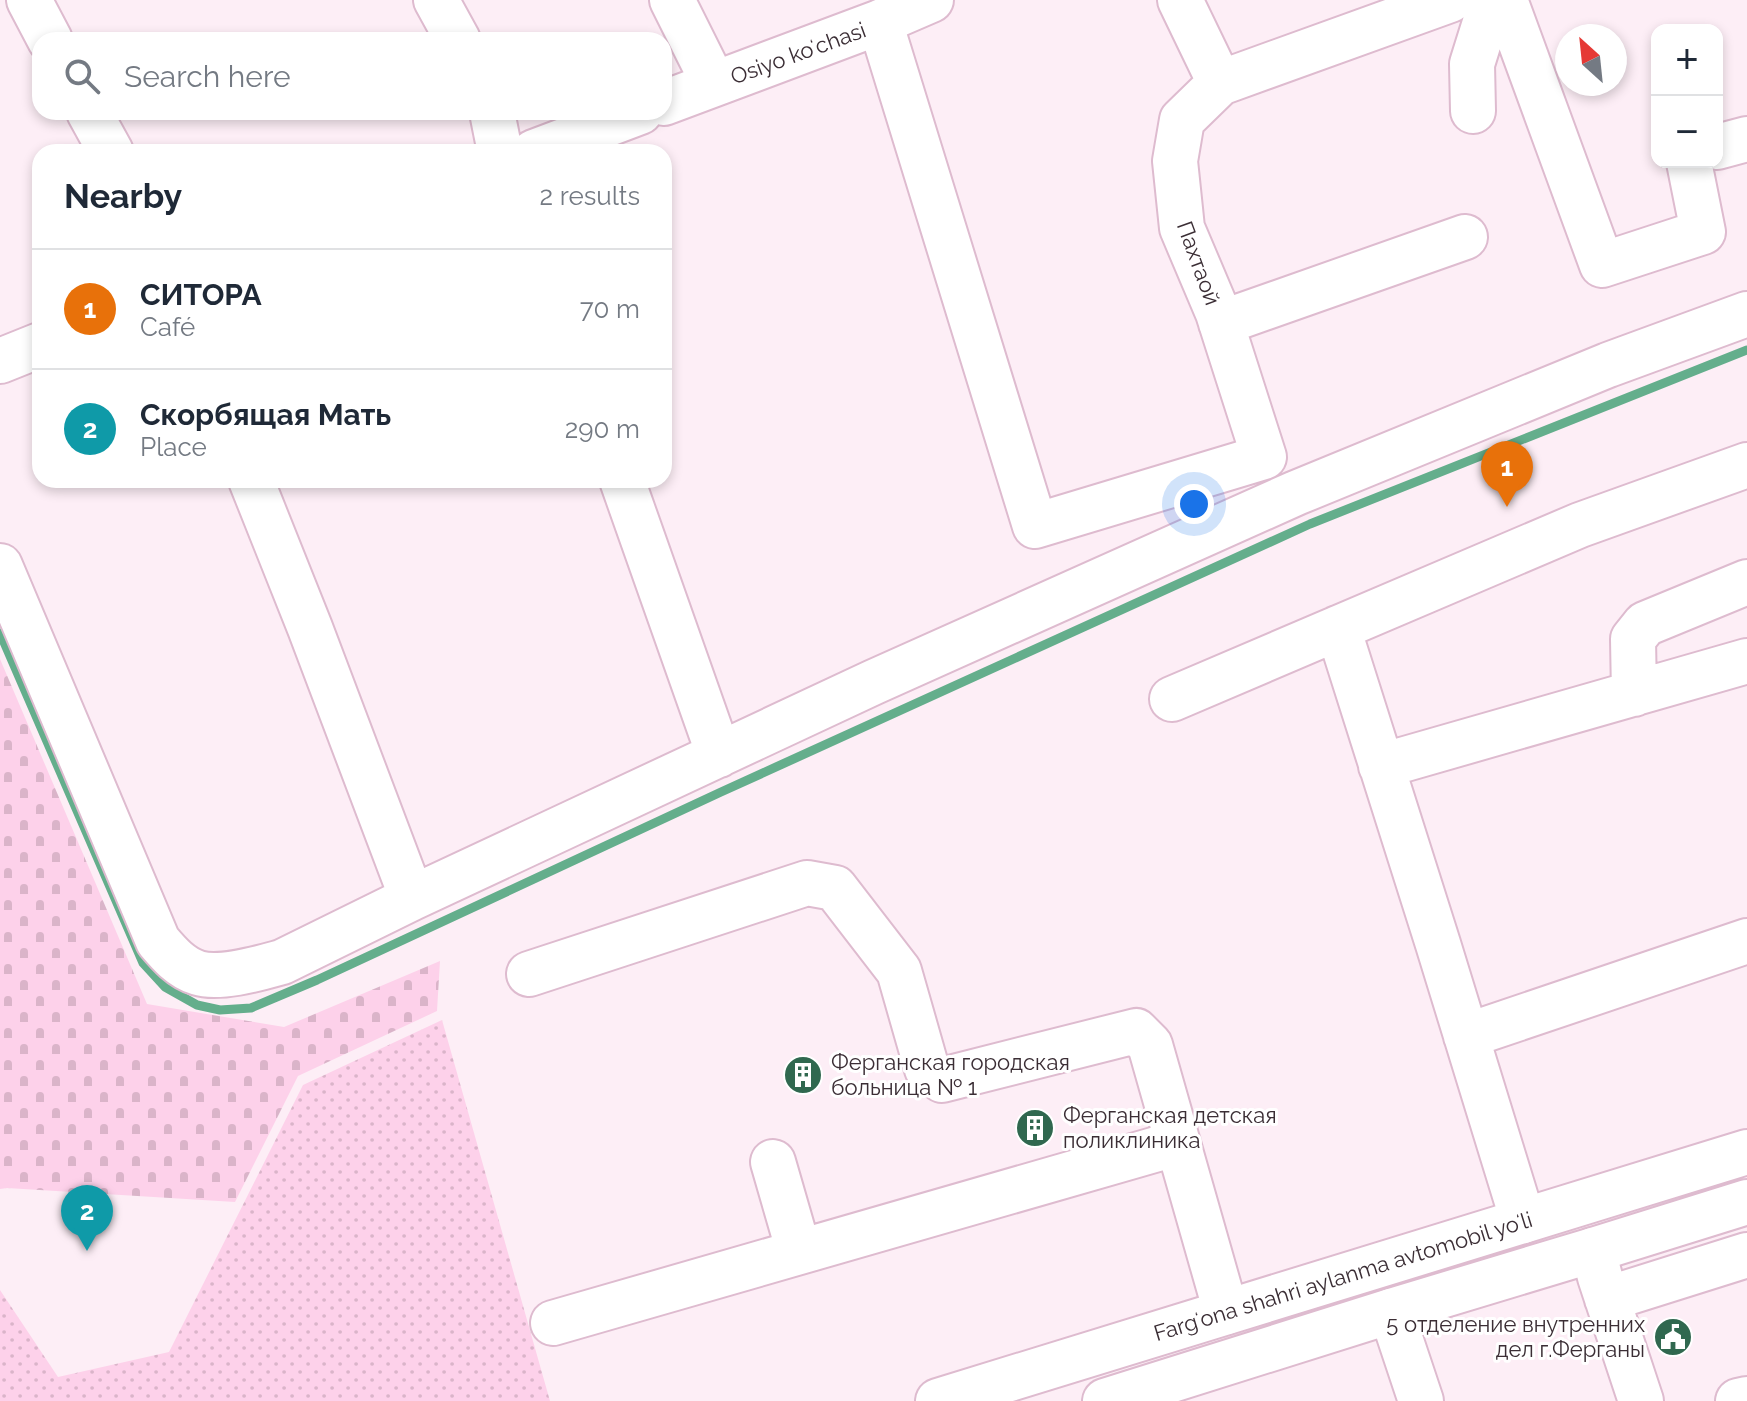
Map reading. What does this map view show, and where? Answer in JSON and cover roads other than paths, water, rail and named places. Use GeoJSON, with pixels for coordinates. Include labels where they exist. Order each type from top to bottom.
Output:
{"type":"FeatureCollection","features":[{"type":"Feature","properties":{"kind":"main road"},"geometry":{"type":"LineString","coordinates":[[29,0],[46,32]]}},
{"type":"Feature","properties":{"kind":"main road"},"geometry":{"type":"LineString","coordinates":[[436,0],[454,32]]}},
{"type":"Feature","properties":{"kind":"main road"},"geometry":{"type":"LineString","coordinates":[[672,0],[714,84]]}},
{"type":"Feature","properties":{"kind":"main road","name":"Osiyo koʻchasi"},"geometry":{"type":"LineString","coordinates":[[672,100],[931,0]]}},
{"type":"Feature","properties":{"kind":"main road"},"geometry":{"type":"LineString","coordinates":[[1180,0],[1220,83]]}},
{"type":"Feature","properties":{"kind":"main road","name":"Пахтаой"},"geometry":{"type":"LineString","coordinates":[[880,22],[1035,526],[1264,457],[1221,323],[1182,228],[1175,161],[1182,120],[1220,83],[1450,0]]}},
{"type":"Feature","properties":{"kind":"main road"},"geometry":{"type":"LineString","coordinates":[[1473,111],[1472,64],[1492,0]]}},
{"type":"Feature","properties":{"kind":"main road"},"geometry":{"type":"LineString","coordinates":[[1505,0],[1602,265],[1703,232],[1690,168]]}},
{"type":"Feature","properties":{"kind":"main road"},"geometry":{"type":"LineString","coordinates":[[93,120],[107,144]]}},
{"type":"Feature","properties":{"kind":"main road"},"geometry":{"type":"LineString","coordinates":[[494,120],[498,144]]}},
{"type":"Feature","properties":{"kind":"main road"},"geometry":{"type":"LineString","coordinates":[[555,144],[619,120]]}},
{"type":"Feature","properties":{"kind":"main road"},"geometry":{"type":"LineString","coordinates":[[1723,145],[1747,139]]}},
{"type":"Feature","properties":{"kind":"main road"},"geometry":{"type":"LineString","coordinates":[[1221,323],[1465,237]]}},
{"type":"Feature","properties":{"kind":"main road"},"geometry":{"type":"LineString","coordinates":[[0,566],[158,941],[184,966],[214,975],[282,962],[874,682],[1296,493],[1608,365],[1747,314]]}},
{"type":"Feature","properties":{"kind":"main road"},"geometry":{"type":"LineString","coordinates":[[0,597],[151,944],[172,970],[204,986],[234,982],[283,971],[877,690],[1301,503],[1598,380],[1747,325]]}},
{"type":"Feature","properties":{"kind":"main road"},"geometry":{"type":"LineString","coordinates":[[0,361],[32,348]]}},
{"type":"Feature","properties":{"kind":"main road"},"geometry":{"type":"LineString","coordinates":[[1172,699],[1580,525],[1747,465]]}},
{"type":"Feature","properties":{"kind":"main road"},"geometry":{"type":"LineString","coordinates":[[254,488],[412,898]]}},
{"type":"Feature","properties":{"kind":"main road"},"geometry":{"type":"LineString","coordinates":[[625,488],[719,755]]}},
{"type":"Feature","properties":{"kind":"main road"},"geometry":{"type":"LineString","coordinates":[[1634,694],[1633,639],[1645,624],[1747,582]]}},
{"type":"Feature","properties":{"kind":"main road"},"geometry":{"type":"LineString","coordinates":[[1338,628],[1523,1221]]}},
{"type":"Feature","properties":{"kind":"main road"},"geometry":{"type":"LineString","coordinates":[[1381,766],[1747,661]]}},
{"type":"Feature","properties":{"kind":"main road"},"geometry":{"type":"LineString","coordinates":[[529,974],[807,883],[835,888],[899,971],[927,1069],[942,1080],[1136,1031],[1150,1045],[1226,1312]]}},
{"type":"Feature","properties":{"kind":"main road"},"geometry":{"type":"LineString","coordinates":[[1466,1036],[1747,941]]}},
{"type":"Feature","properties":{"kind":"main road"},"geometry":{"type":"LineString","coordinates":[[553,1323],[1178,1143]]}},
{"type":"Feature","properties":{"kind":"main road","name":"Fargʻona shahri aylanma avtomobil yoʻli"},"geometry":{"type":"LineString","coordinates":[[938,1401],[1747,1152]]}},
{"type":"Feature","properties":{"kind":"main road"},"geometry":{"type":"LineString","coordinates":[[773,1162],[799,1252]]}},
{"type":"Feature","properties":{"kind":"main road"},"geometry":{"type":"LineString","coordinates":[[1105,1401],[1180,1390],[1391,1311],[1747,1202]]}},
{"type":"Feature","properties":{"kind":"main road"},"geometry":{"type":"LineString","coordinates":[[1593,1250],[1641,1401]]}},
{"type":"Feature","properties":{"kind":"main road"},"geometry":{"type":"LineString","coordinates":[[1607,1299],[1747,1255]]}},
{"type":"Feature","properties":{"kind":"main road"},"geometry":{"type":"LineString","coordinates":[[1391,1311],[1421,1401]]}},
{"type":"Feature","properties":{"kind":"main road"},"geometry":{"type":"LineString","coordinates":[[1738,1401],[1747,1399]]}},
{"type":"Feature","properties":{"kind":"waterway"},"geometry":{"type":"LineString","coordinates":[[0,633],[143,963],[165,987],[197,1005],[220,1010],[251,1008],[1310,524],[1747,350]]}},
{"type":"Feature","properties":{"kind":"place","name":"СИТОРА"},"geometry":{"type":"Point","coordinates":[1507,507]}},
{"type":"Feature","properties":{"kind":"place","name":"Ферганская городская больница № 1"},"geometry":{"type":"Point","coordinates":[803,1075]}},
{"type":"Feature","properties":{"kind":"place","name":"Ферганская детская поликлиника"},"geometry":{"type":"Point","coordinates":[1035,1128]}},
{"type":"Feature","properties":{"kind":"place","name":"Скорбящая Мать"},"geometry":{"type":"Point","coordinates":[87,1251]}},
{"type":"Feature","properties":{"kind":"place","name":"5 отделение внутренних дел г.Ферганы"},"geometry":{"type":"Point","coordinates":[1673,1337]}}]}
